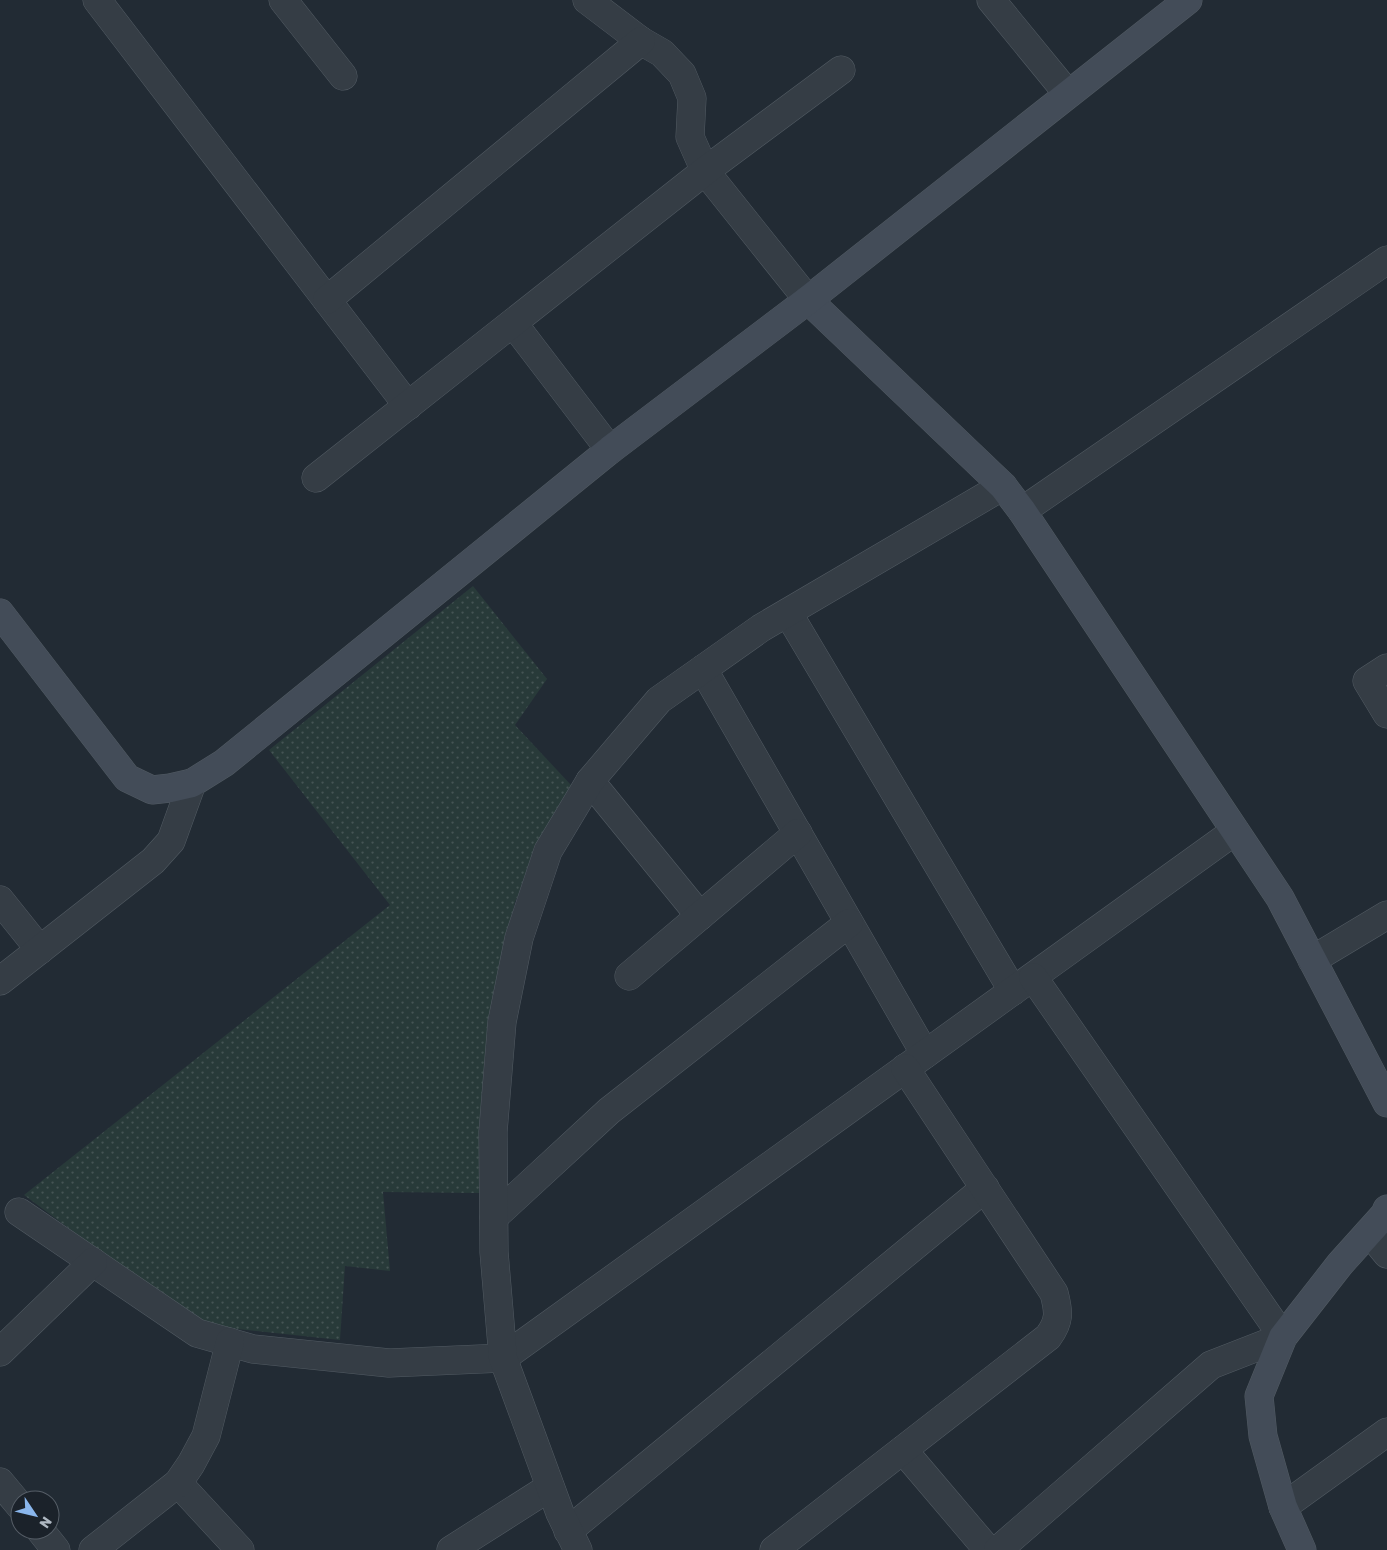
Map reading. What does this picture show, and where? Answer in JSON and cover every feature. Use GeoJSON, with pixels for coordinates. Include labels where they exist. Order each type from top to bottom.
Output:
{"type":"FeatureCollection","features":[{"type":"Feature","properties":{"kind":"street"},"geometry":{"type":"LineString","coordinates":[[97,0],[408,406]]}},
{"type":"Feature","properties":{"kind":"street"},"geometry":{"type":"LineString","coordinates":[[283,0],[343,76]]}},
{"type":"Feature","properties":{"kind":"street"},"geometry":{"type":"LineString","coordinates":[[587,0],[641,41],[662,53],[682,74],[692,98],[690,137],[705,172],[808,300],[1003,486],[1022,511],[1280,898],[1387,1103]]}},
{"type":"Feature","properties":{"kind":"street"},"geometry":{"type":"LineString","coordinates":[[991,0],[1068,94]]}},
{"type":"Feature","properties":{"kind":"street"},"geometry":{"type":"LineString","coordinates":[[0,613],[127,778],[152,790],[192,783],[224,763],[610,450],[808,300],[1188,0]]}},
{"type":"Feature","properties":{"kind":"street"},"geometry":{"type":"LineString","coordinates":[[327,300],[641,41]]}},
{"type":"Feature","properties":{"kind":"street"},"geometry":{"type":"LineString","coordinates":[[316,478],[705,172],[841,70]]}},
{"type":"Feature","properties":{"kind":"street"},"geometry":{"type":"LineString","coordinates":[[1022,511],[1387,260]]}},
{"type":"Feature","properties":{"kind":"street"},"geometry":{"type":"LineString","coordinates":[[513,323],[610,450]]}},
{"type":"Feature","properties":{"kind":"street"},"geometry":{"type":"LineString","coordinates":[[985,1188],[573,1541],[550,1487],[503,1358],[494,1252],[493,1132],[502,1031],[519,938],[548,851],[590,781],[659,700],[761,628],[1003,486]]}},
{"type":"Feature","properties":{"kind":"street"},"geometry":{"type":"LineString","coordinates":[[788,613],[1023,984],[1283,1337]]}},
{"type":"Feature","properties":{"kind":"street"},"geometry":{"type":"LineString","coordinates":[[1387,668],[1366,681],[1387,714]]}},
{"type":"Feature","properties":{"kind":"street"},"geometry":{"type":"LineString","coordinates":[[703,669],[849,923],[915,1061],[985,1188],[1054,1293],[1059,1310],[1055,1327],[1048,1337],[774,1550]]}},
{"type":"Feature","properties":{"kind":"street"},"geometry":{"type":"LineString","coordinates":[[590,781],[700,916]]}},
{"type":"Feature","properties":{"kind":"street"},"geometry":{"type":"LineString","coordinates":[[0,981],[153,861],[172,841],[192,783]]}},
{"type":"Feature","properties":{"kind":"street"},"geometry":{"type":"LineString","coordinates":[[19,1212],[197,1333],[253,1349],[389,1363],[503,1358],[1235,831]]}},
{"type":"Feature","properties":{"kind":"street"},"geometry":{"type":"LineString","coordinates":[[628,976],[798,833]]}},
{"type":"Feature","properties":{"kind":"street"},"geometry":{"type":"LineString","coordinates":[[0,900],[40,950]]}},
{"type":"Feature","properties":{"kind":"street"},"geometry":{"type":"LineString","coordinates":[[1312,960],[1387,915]]}},
{"type":"Feature","properties":{"kind":"street"},"geometry":{"type":"LineString","coordinates":[[494,1217],[608,1112],[849,923]]}},
{"type":"Feature","properties":{"kind":"street"},"geometry":{"type":"LineString","coordinates":[[1302,1550],[1283,1507],[1263,1436],[1259,1396],[1283,1337],[1340,1264],[1385,1214],[1387,1208]]}},
{"type":"Feature","properties":{"kind":"street"},"geometry":{"type":"LineString","coordinates":[[1369,1232],[1387,1254]]}},
{"type":"Feature","properties":{"kind":"street"},"geometry":{"type":"LineString","coordinates":[[0,1352],[93,1262]]}},
{"type":"Feature","properties":{"kind":"street"},"geometry":{"type":"LineString","coordinates":[[998,1550],[1211,1365],[1283,1337]]}},
{"type":"Feature","properties":{"kind":"street"},"geometry":{"type":"LineString","coordinates":[[93,1550],[178,1482],[191,1464],[206,1436],[230,1342]]}},
{"type":"Feature","properties":{"kind":"street"},"geometry":{"type":"LineString","coordinates":[[1283,1507],[1387,1432]]}},
{"type":"Feature","properties":{"kind":"street"},"geometry":{"type":"LineString","coordinates":[[903,1450],[988,1550]]}},
{"type":"Feature","properties":{"kind":"street"},"geometry":{"type":"LineString","coordinates":[[0,1482],[10,1494]]}},
{"type":"Feature","properties":{"kind":"street"},"geometry":{"type":"LineString","coordinates":[[178,1482],[240,1550]]}},
{"type":"Feature","properties":{"kind":"street"},"geometry":{"type":"LineString","coordinates":[[452,1550],[550,1487]]}},
{"type":"Feature","properties":{"kind":"street"},"geometry":{"type":"LineString","coordinates":[[48,1540],[56,1550]]}},
{"type":"Feature","properties":{"kind":"shaded area"},"geometry":{"type":"Polygon","coordinates":[[[473,586],[547,679],[515,725],[571,785],[515,902],[491,1021],[480,1193],[383,1192],[390,1271],[345,1266],[340,1340],[199,1325],[24,1195],[390,905],[269,750],[473,586]]]}}]}
